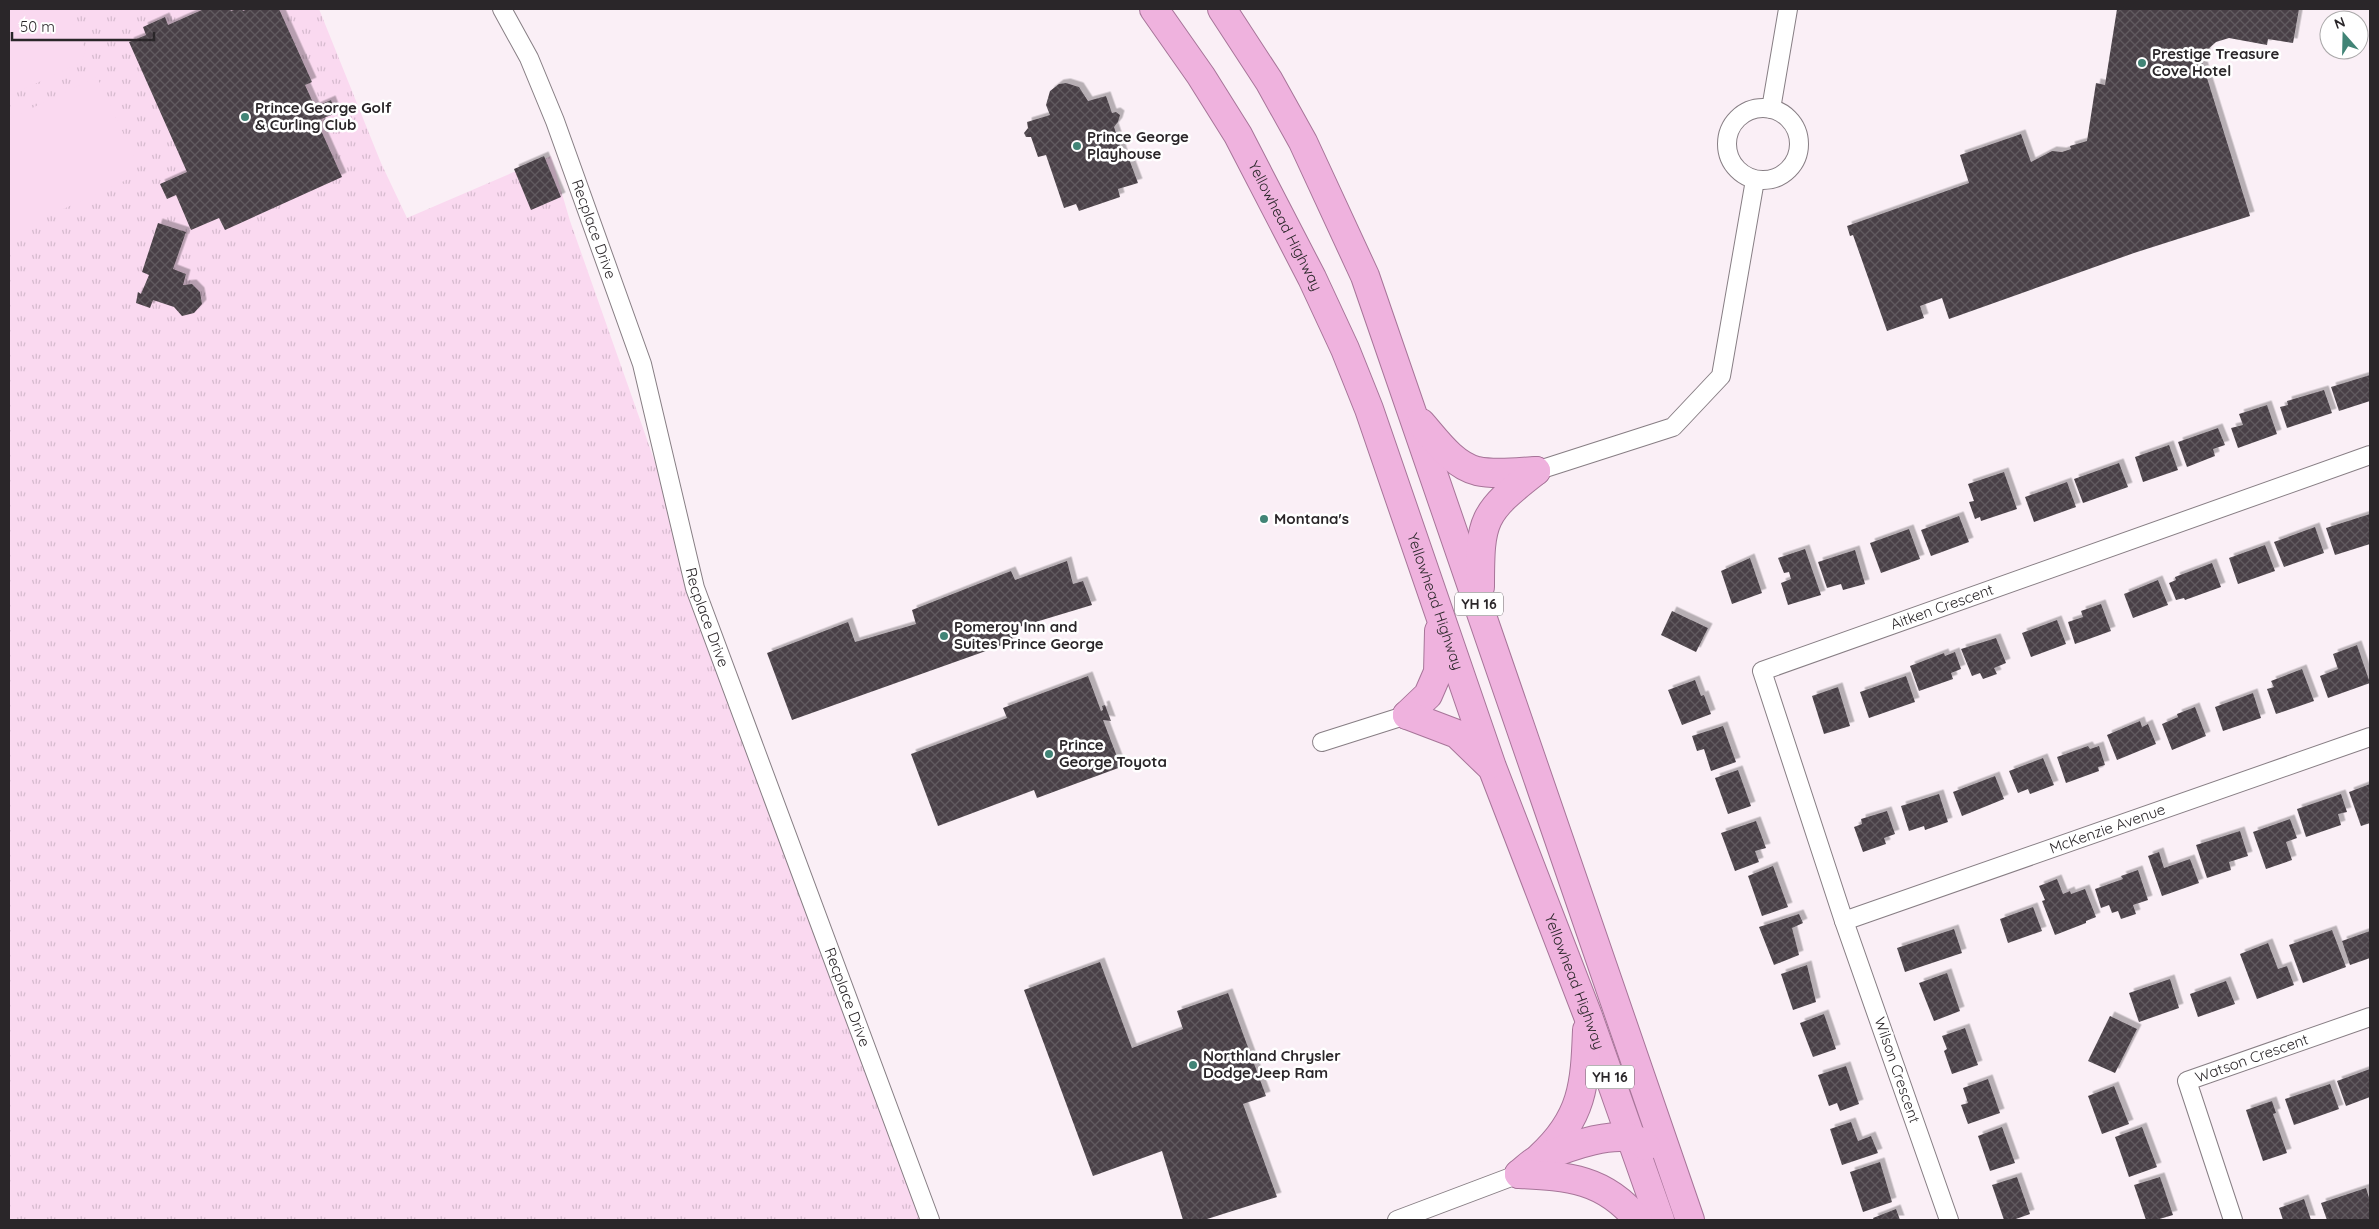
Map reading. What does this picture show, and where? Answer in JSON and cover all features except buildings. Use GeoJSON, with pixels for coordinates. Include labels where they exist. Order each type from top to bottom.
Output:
{"type":"FeatureCollection","features":[{"type":"Feature","properties":{"kind":"highway","name":"Yellowhead Highway"},"geometry":{"type":"LineString","coordinates":[[1154,9],[1201,76],[1238,135],[1312,278],[1369,409],[1492,767],[1588,1016],[1660,1220]]}},
{"type":"Feature","properties":{"kind":"highway","name":"Yellowhead Highway"},"geometry":{"type":"LineString","coordinates":[[1222,9],[1269,80],[1303,142],[1341,220],[1368,285],[1690,1220]]}},
{"type":"Feature","properties":{"kind":"highway"},"geometry":{"type":"LineString","coordinates":[[1412,413],[1445,451],[1475,471],[1493,473],[1536,471]]}},
{"type":"Feature","properties":{"kind":"highway"},"geometry":{"type":"LineString","coordinates":[[1480,606],[1480,558],[1485,523],[1489,514],[1503,497],[1536,471]]}},
{"type":"Feature","properties":{"kind":"highway"},"geometry":{"type":"LineString","coordinates":[[1438,609],[1438,672],[1428,695],[1407,715],[1457,734],[1492,767]]}},
{"type":"Feature","properties":{"kind":"highway"},"geometry":{"type":"LineString","coordinates":[[1527,1168],[1548,1150],[1576,1109],[1583,1091],[1588,1016]]}},
{"type":"Feature","properties":{"kind":"highway"},"geometry":{"type":"LineString","coordinates":[[1527,1168],[1592,1140],[1631,1138],[1643,1143],[1650,1150],[1690,1220]]}},
{"type":"Feature","properties":{"kind":"highway"},"geometry":{"type":"LineString","coordinates":[[1527,1168],[1596,1187],[1613,1194],[1626,1205],[1638,1220]]}},
{"type":"Feature","properties":{"kind":"street","name":"Recplace Drive"},"geometry":{"type":"LineString","coordinates":[[502,9],[529,58],[555,121],[642,364],[695,588],[930,1220]]}},
{"type":"Feature","properties":{"kind":"street"},"geometry":{"type":"LineString","coordinates":[[1771,109],[1788,9]]}},
{"type":"Feature","properties":{"kind":"street"},"geometry":{"type":"LineString","coordinates":[[1753,109],[1771,109],[1786,115],[1794,124],[1799,136],[1800,152],[1790,169],[1782,176],[1771,180],[1755,180],[1739,172],[1731,163],[1726,141],[1729,130],[1743,114],[1753,109]]}},
{"type":"Feature","properties":{"kind":"street"},"geometry":{"type":"LineString","coordinates":[[1536,471],[1673,427],[1721,376],[1755,180]]}},
{"type":"Feature","properties":{"kind":"street","name":"Aitken Crescent"},"geometry":{"type":"LineString","coordinates":[[1844,920],[1762,671],[2370,455]]}},
{"type":"Feature","properties":{"kind":"street"},"geometry":{"type":"LineString","coordinates":[[1322,742],[1407,715]]}},
{"type":"Feature","properties":{"kind":"street","name":"McKenzie Avenue"},"geometry":{"type":"LineString","coordinates":[[1844,920],[2370,737]]}},
{"type":"Feature","properties":{"kind":"street","name":"Wilson Crescent"},"geometry":{"type":"LineString","coordinates":[[1844,920],[1949,1220]]}},
{"type":"Feature","properties":{"kind":"street","name":"Watson Crescent"},"geometry":{"type":"LineString","coordinates":[[2233,1220],[2187,1081],[2370,1017]]}},
{"type":"Feature","properties":{"kind":"street"},"geometry":{"type":"LineString","coordinates":[[1397,1220],[1527,1168]]}},
{"type":"Feature","properties":{"kind":"green space","name":"Prince George Golf & Curling Club"},"geometry":{"type":"Polygon","coordinates":[[[9,9],[319,9],[381,163],[407,218],[551,156],[570,221],[922,1220],[9,1220],[9,9]]]}},
{"type":"Feature","properties":{"kind":"green space"},"geometry":{"type":"Polygon","coordinates":[[[9,9],[66,9],[86,50],[82,62],[9,96],[9,9]]]}},
{"type":"Feature","properties":{"kind":"green space"},"geometry":{"type":"Polygon","coordinates":[[[97,77],[138,165],[135,176],[9,234],[9,119],[97,77]]]}},
{"type":"Feature","properties":{"kind":"place","name":"Prestige Treasure Cove Hotel"},"geometry":{"type":"Point","coordinates":[2142,63]}},
{"type":"Feature","properties":{"kind":"place","name":"Prince George Golf & Curling Club"},"geometry":{"type":"Point","coordinates":[245,117]}},
{"type":"Feature","properties":{"kind":"place","name":"Prince George Playhouse"},"geometry":{"type":"Point","coordinates":[1077,146]}},
{"type":"Feature","properties":{"kind":"place","name":"Montana's"},"geometry":{"type":"Point","coordinates":[1264,519]}},
{"type":"Feature","properties":{"kind":"place","name":"Pomeroy Inn and Suites Prince George"},"geometry":{"type":"Point","coordinates":[944,636]}},
{"type":"Feature","properties":{"kind":"place","name":"Prince George Toyota"},"geometry":{"type":"Point","coordinates":[1049,754]}},
{"type":"Feature","properties":{"kind":"place","name":"Northland Chrysler Dodge Jeep Ram"},"geometry":{"type":"Point","coordinates":[1193,1065]}}]}
